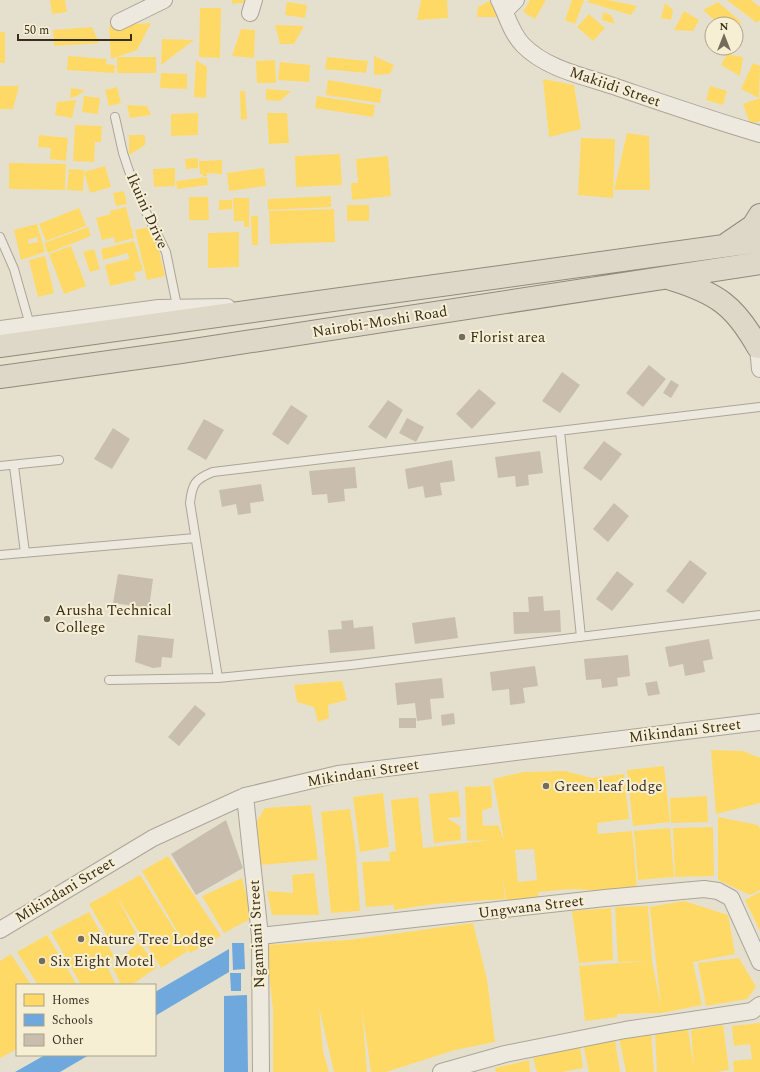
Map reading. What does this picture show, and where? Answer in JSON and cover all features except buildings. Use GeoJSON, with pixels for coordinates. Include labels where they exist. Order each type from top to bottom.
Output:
{"type":"FeatureCollection","features":[{"type":"Feature","properties":{"kind":"highway"},"geometry":{"type":"LineString","coordinates":[[724,245],[736,239],[753,226],[760,215]]}},
{"type":"Feature","properties":{"kind":"highway","name":"Nairobi-Moshi Road"},"geometry":{"type":"LineString","coordinates":[[0,346],[760,241]]}},
{"type":"Feature","properties":{"kind":"highway","name":"Nairobi-Moshi Road"},"geometry":{"type":"LineString","coordinates":[[0,377],[189,351],[760,263]]}},
{"type":"Feature","properties":{"kind":"highway"},"geometry":{"type":"LineString","coordinates":[[668,278],[698,288],[723,302],[745,324],[759,349]]}},
{"type":"Feature","properties":{"kind":"street"},"geometry":{"type":"LineString","coordinates":[[119,22],[164,0]]}},
{"type":"Feature","properties":{"kind":"street","name":"Makiidi Street"},"geometry":{"type":"LineString","coordinates":[[507,4],[513,30],[522,45],[535,56],[559,68],[704,118],[760,134]]}},
{"type":"Feature","properties":{"kind":"street"},"geometry":{"type":"LineString","coordinates":[[0,329],[177,306],[279,307]]}},
{"type":"Feature","properties":{"kind":"street"},"geometry":{"type":"LineString","coordinates":[[759,349],[760,369]]}},
{"type":"Feature","properties":{"kind":"street","name":"Mikindani Street"},"geometry":{"type":"LineString","coordinates":[[0,930],[152,838],[245,796],[338,774],[760,722]]}},
{"type":"Feature","properties":{"kind":"street","name":"Ngamiani Street"},"geometry":{"type":"LineString","coordinates":[[245,796],[260,936],[261,1072]]}},
{"type":"Feature","properties":{"kind":"street","name":"Ungwana Street"},"geometry":{"type":"LineString","coordinates":[[260,936],[605,898],[704,889],[718,891],[731,898],[756,945],[760,962]]}},
{"type":"Feature","properties":{"kind":"street"},"geometry":{"type":"LineString","coordinates":[[441,1072],[505,1054],[625,1030],[752,1011],[760,1005]]}},
{"type":"Feature","properties":{"kind":"lane","name":"Ikuini Drive"},"geometry":{"type":"LineString","coordinates":[[115,117],[123,153],[129,171],[146,212],[160,237],[166,252],[177,306]]}},
{"type":"Feature","properties":{"kind":"lane"},"geometry":{"type":"LineString","coordinates":[[0,237],[14,269],[30,325]]}},
{"type":"Feature","properties":{"kind":"lane"},"geometry":{"type":"LineString","coordinates":[[218,678],[190,503],[191,489],[200,477],[213,472],[760,407]]}},
{"type":"Feature","properties":{"kind":"lane"},"geometry":{"type":"LineString","coordinates":[[560,431],[581,637]]}},
{"type":"Feature","properties":{"kind":"lane"},"geometry":{"type":"LineString","coordinates":[[0,466],[14,466],[59,460]]}},
{"type":"Feature","properties":{"kind":"lane"},"geometry":{"type":"LineString","coordinates":[[14,466],[25,553]]}},
{"type":"Feature","properties":{"kind":"lane"},"geometry":{"type":"LineString","coordinates":[[0,555],[195,538]]}},
{"type":"Feature","properties":{"kind":"lane"},"geometry":{"type":"LineString","coordinates":[[109,680],[218,678],[352,665],[760,615]]}},
{"type":"Feature","properties":{"kind":"place","name":"Florist area"},"geometry":{"type":"Point","coordinates":[462,337]}},
{"type":"Feature","properties":{"kind":"place","name":"Arusha Technical College"},"geometry":{"type":"Point","coordinates":[47,619]}},
{"type":"Feature","properties":{"kind":"place","name":"Green leaf lodge"},"geometry":{"type":"Point","coordinates":[546,786]}},
{"type":"Feature","properties":{"kind":"place","name":"Nature Tree Lodge"},"geometry":{"type":"Point","coordinates":[81,939]}},
{"type":"Feature","properties":{"kind":"place","name":"Six Eight Motel"},"geometry":{"type":"Point","coordinates":[42,961]}}]}
